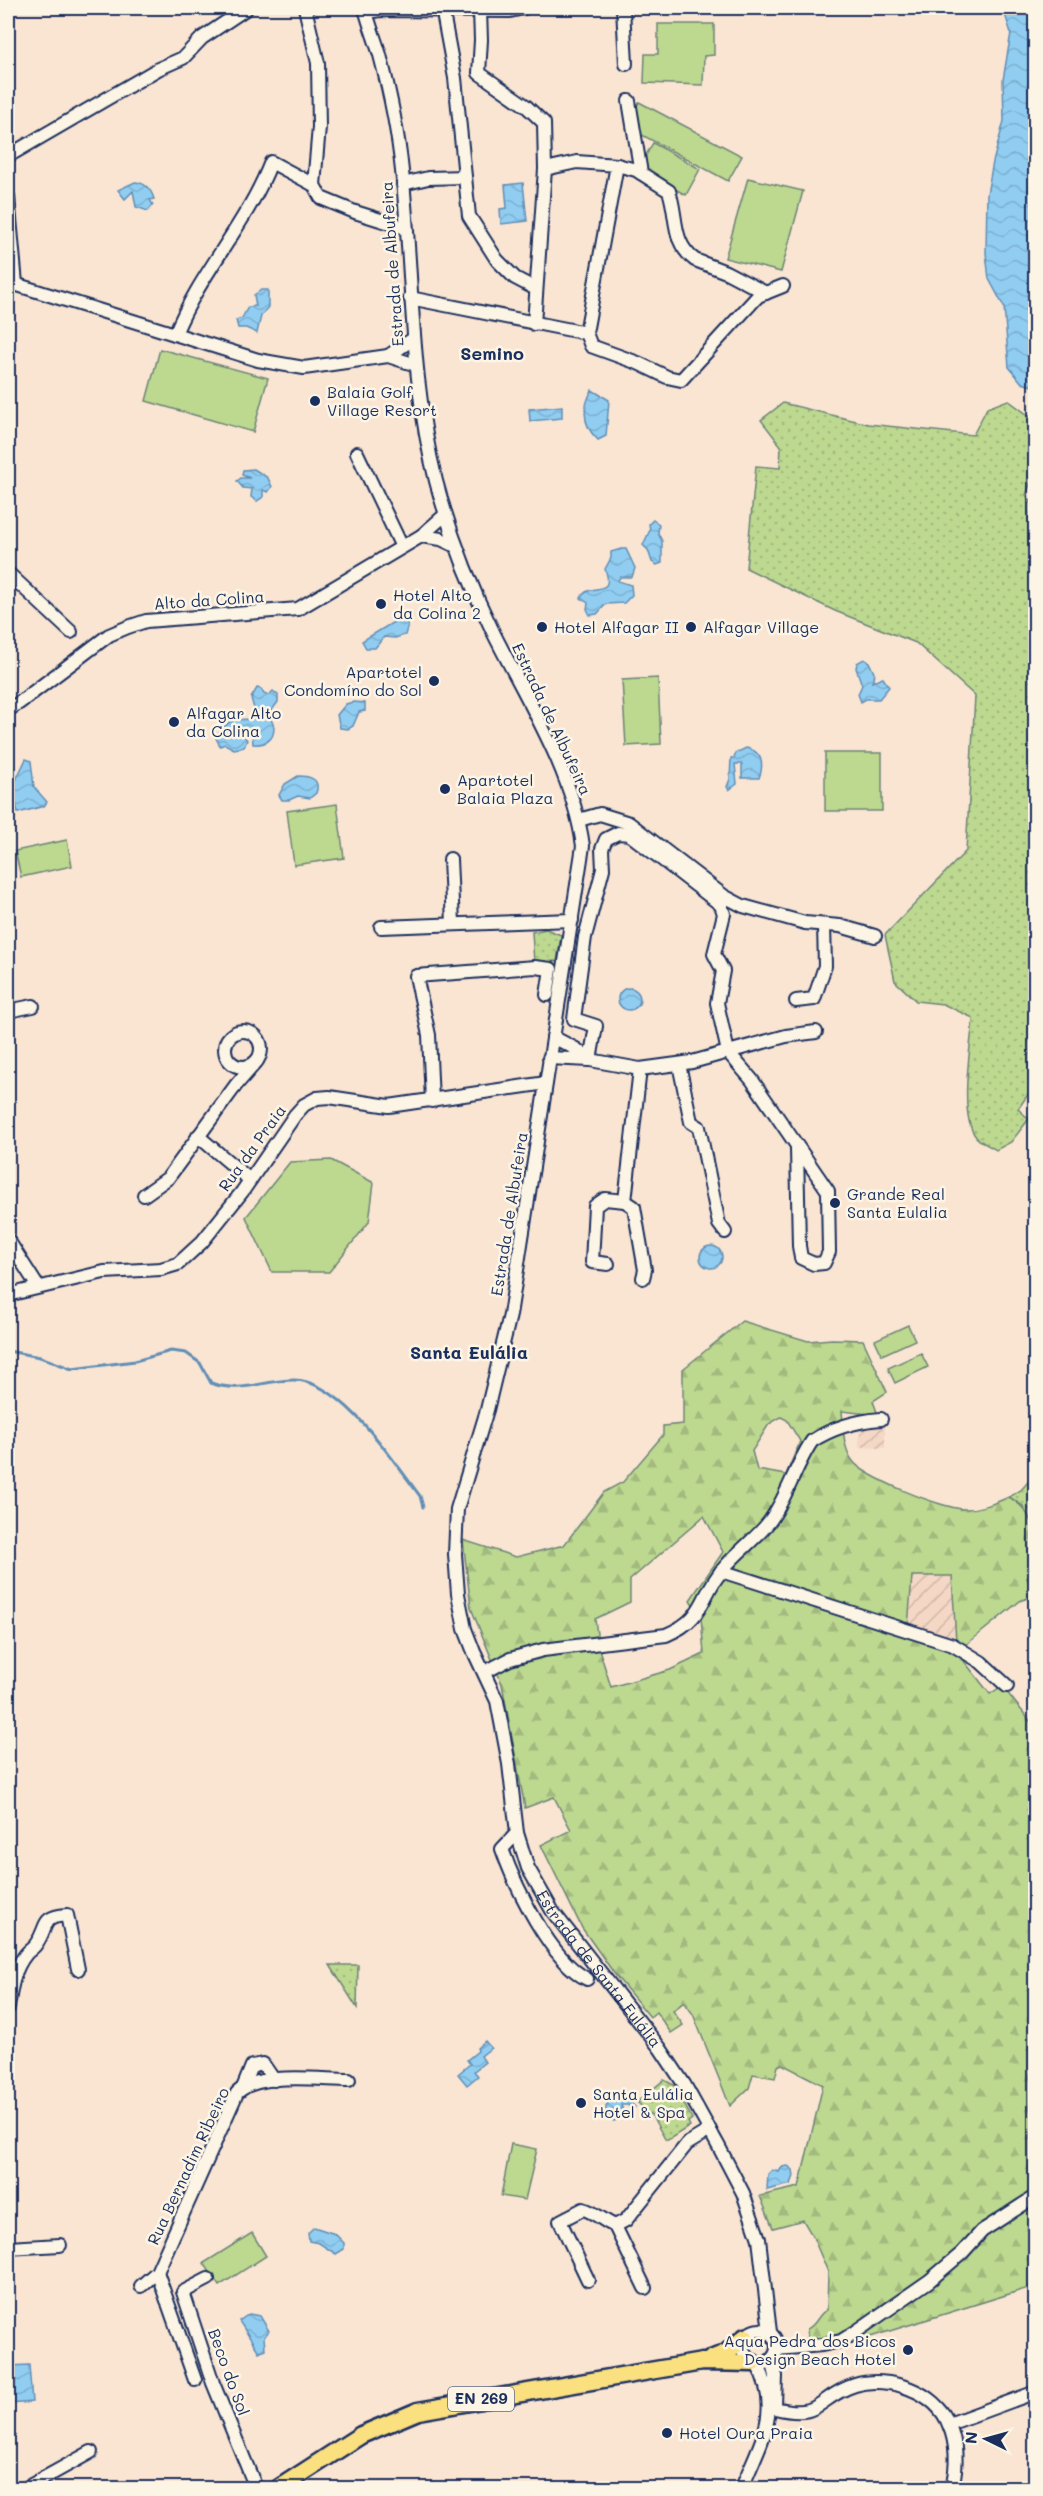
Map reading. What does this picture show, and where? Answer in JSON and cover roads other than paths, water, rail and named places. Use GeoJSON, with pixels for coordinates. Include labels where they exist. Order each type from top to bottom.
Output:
{"type":"FeatureCollection","features":[{"type":"Feature","properties":{"kind":"main road","name":"Estrada de Santa Eulália"},"geometry":{"type":"LineString","coordinates":[[279,2488],[361,2435],[418,2411],[702,2362],[726,2353],[749,2334]]}},
{"type":"Feature","properties":{"kind":"main road","name":"Estrada de Santa Eulália"},"geometry":{"type":"LineString","coordinates":[[702,2362],[755,2363]]}},
{"type":"Feature","properties":{"kind":"street"},"geometry":{"type":"LineString","coordinates":[[8,156],[158,69],[183,58],[202,38],[247,8]]}},
{"type":"Feature","properties":{"kind":"street"},"geometry":{"type":"LineString","coordinates":[[305,8],[318,63],[319,127],[314,185],[321,198],[355,212],[406,228]]}},
{"type":"Feature","properties":{"kind":"street"},"geometry":{"type":"LineString","coordinates":[[366,10],[524,8]]}},
{"type":"Feature","properties":{"kind":"street"},"geometry":{"type":"LineString","coordinates":[[623,8],[626,64]]}},
{"type":"Feature","properties":{"kind":"street"},"geometry":{"type":"LineString","coordinates":[[442,9],[455,78],[469,216],[497,261],[514,278],[536,289]]}},
{"type":"Feature","properties":{"kind":"street","name":"Estrada de Albufeira"},"geometry":{"type":"LineString","coordinates":[[366,10],[389,92],[403,184],[416,365],[427,444],[445,515],[493,631],[572,796],[583,846],[510,1316],[487,1410],[457,1509],[455,1566],[465,1629]]}},
{"type":"Feature","properties":{"kind":"street"},"geometry":{"type":"LineString","coordinates":[[480,10],[482,40],[479,73],[526,106],[544,123],[545,169],[534,324]]}},
{"type":"Feature","properties":{"kind":"street"},"geometry":{"type":"LineString","coordinates":[[630,100],[641,173]]}},
{"type":"Feature","properties":{"kind":"street"},"geometry":{"type":"LineString","coordinates":[[175,334],[185,309],[260,190],[271,162],[314,185]]}},
{"type":"Feature","properties":{"kind":"street"},"geometry":{"type":"LineString","coordinates":[[545,169],[577,162],[617,165],[641,173],[669,191],[674,227],[689,255],[695,260],[747,282],[766,293]]}},
{"type":"Feature","properties":{"kind":"street"},"geometry":{"type":"LineString","coordinates":[[617,165],[586,333],[591,346],[638,363],[667,377],[681,380],[758,296],[783,286]]}},
{"type":"Feature","properties":{"kind":"street"},"geometry":{"type":"LineString","coordinates":[[403,184],[428,178],[465,177]]}},
{"type":"Feature","properties":{"kind":"street"},"geometry":{"type":"LineString","coordinates":[[8,196],[13,238],[12,283],[73,304],[258,360],[304,368],[388,356],[416,365]]}},
{"type":"Feature","properties":{"kind":"street"},"geometry":{"type":"LineString","coordinates":[[410,298],[586,333]]}},
{"type":"Feature","properties":{"kind":"street"},"geometry":{"type":"LineString","coordinates":[[388,356],[413,339]]}},
{"type":"Feature","properties":{"kind":"street"},"geometry":{"type":"LineString","coordinates":[[357,453],[402,547]]}},
{"type":"Feature","properties":{"kind":"street","name":"Alto da Colina"},"geometry":{"type":"LineString","coordinates":[[8,710],[109,635],[128,627],[164,620],[298,609],[421,537],[445,515]]}},
{"type":"Feature","properties":{"kind":"street"},"geometry":{"type":"LineString","coordinates":[[421,537],[441,540],[456,546]]}},
{"type":"Feature","properties":{"kind":"street"},"geometry":{"type":"LineString","coordinates":[[8,573],[71,632]]}},
{"type":"Feature","properties":{"kind":"street"},"geometry":{"type":"LineString","coordinates":[[579,820],[600,814],[629,823],[724,896],[743,906],[805,923],[840,926],[875,936]]}},
{"type":"Feature","properties":{"kind":"street"},"geometry":{"type":"LineString","coordinates":[[590,1060],[596,1026],[574,1018],[585,937],[603,869],[602,849],[606,838],[618,833],[628,834],[639,840],[660,860],[721,905],[724,914],[714,954],[723,971],[717,1003],[728,1052],[752,1080],[828,1191],[830,1252],[824,1263],[813,1264],[801,1258],[797,1148]]}},
{"type":"Feature","properties":{"kind":"street"},"geometry":{"type":"LineString","coordinates":[[450,859],[453,923]]}},
{"type":"Feature","properties":{"kind":"street"},"geometry":{"type":"LineString","coordinates":[[381,927],[572,920]]}},
{"type":"Feature","properties":{"kind":"street"},"geometry":{"type":"LineString","coordinates":[[796,1001],[814,999],[825,966],[824,925]]}},
{"type":"Feature","properties":{"kind":"street"},"geometry":{"type":"LineString","coordinates":[[432,1101],[429,1035],[416,976],[535,967],[551,969],[547,995]]}},
{"type":"Feature","properties":{"kind":"street"},"geometry":{"type":"LineString","coordinates":[[8,1011],[33,1006]]}},
{"type":"Feature","properties":{"kind":"street"},"geometry":{"type":"LineString","coordinates":[[144,1195],[168,1178],[236,1085],[257,1061],[261,1051],[258,1039],[250,1032],[238,1031],[227,1039],[224,1048],[228,1061],[233,1065],[237,1074],[236,1085]]}},
{"type":"Feature","properties":{"kind":"street"},"geometry":{"type":"LineString","coordinates":[[549,1058],[590,1060],[640,1070],[685,1063],[786,1036],[816,1032]]}},
{"type":"Feature","properties":{"kind":"street"},"geometry":{"type":"LineString","coordinates":[[553,1037],[576,1049],[590,1060]]}},
{"type":"Feature","properties":{"kind":"street"},"geometry":{"type":"LineString","coordinates":[[736,1063],[744,1047]]}},
{"type":"Feature","properties":{"kind":"street"},"geometry":{"type":"LineString","coordinates":[[233,1065],[246,1067],[257,1061]]}},
{"type":"Feature","properties":{"kind":"street"},"geometry":{"type":"LineString","coordinates":[[685,1063],[736,1063]]}},
{"type":"Feature","properties":{"kind":"street"},"geometry":{"type":"LineString","coordinates":[[685,1063],[691,1122],[699,1127],[719,1224],[725,1232]]}},
{"type":"Feature","properties":{"kind":"street"},"geometry":{"type":"LineString","coordinates":[[625,1201],[640,1070]]}},
{"type":"Feature","properties":{"kind":"street","name":"Rua da Praia"},"geometry":{"type":"LineString","coordinates":[[8,1295],[104,1272],[161,1269],[178,1264],[202,1242],[250,1180],[295,1115],[304,1105],[317,1098],[329,1097],[389,1106],[546,1083]]}},
{"type":"Feature","properties":{"kind":"street"},"geometry":{"type":"LineString","coordinates":[[198,1136],[250,1180]]}},
{"type":"Feature","properties":{"kind":"street"},"geometry":{"type":"LineString","coordinates":[[608,1264],[592,1263],[595,1206],[605,1199],[625,1201],[634,1207],[645,1270],[643,1278]]}},
{"type":"Feature","properties":{"kind":"street"},"geometry":{"type":"LineString","coordinates":[[8,1240],[38,1287]]}},
{"type":"Feature","properties":{"kind":"street"},"geometry":{"type":"LineString","coordinates":[[485,1672],[510,1659],[543,1650],[666,1635],[682,1629],[700,1611],[721,1571],[770,1520],[812,1441],[823,1434],[854,1423],[881,1419]]}},
{"type":"Feature","properties":{"kind":"street"},"geometry":{"type":"LineString","coordinates":[[721,1571],[953,1645],[981,1662],[1006,1686]]}},
{"type":"Feature","properties":{"kind":"street","name":"Estrada de Santa Eulália"},"geometry":{"type":"LineString","coordinates":[[465,1629],[497,1701],[504,1733],[517,1833],[528,1868],[540,1892],[572,1937],[660,2048],[710,2130],[751,2214],[759,2239],[770,2332],[776,2340],[774,2354],[765,2363],[755,2363]]}},
{"type":"Feature","properties":{"kind":"street"},"geometry":{"type":"LineString","coordinates":[[517,1833],[502,1849],[512,1877],[549,1940],[576,1973],[587,1979]]}},
{"type":"Feature","properties":{"kind":"street"},"geometry":{"type":"LineString","coordinates":[[8,2008],[10,1987],[25,1954],[37,1944],[45,1922],[55,1916],[67,1915],[78,1969]]}},
{"type":"Feature","properties":{"kind":"street","name":"Rua Bernadim Ribeiro"},"geometry":{"type":"LineString","coordinates":[[141,2286],[157,2272],[237,2093],[257,2081],[274,2079],[349,2080]]}},
{"type":"Feature","properties":{"kind":"street"},"geometry":{"type":"LineString","coordinates":[[615,2226],[626,2220],[687,2144],[710,2130]]}},
{"type":"Feature","properties":{"kind":"street"},"geometry":{"type":"LineString","coordinates":[[762,2437],[775,2408],[774,2354],[841,2341],[930,2281],[989,2226],[1035,2196]]}},
{"type":"Feature","properties":{"kind":"street"},"geometry":{"type":"LineString","coordinates":[[588,2280],[560,2221],[583,2209],[592,2211],[603,2221],[615,2226],[645,2288]]}},
{"type":"Feature","properties":{"kind":"street"},"geometry":{"type":"LineString","coordinates":[[8,2248],[60,2245]]}},
{"type":"Feature","properties":{"kind":"street"},"geometry":{"type":"LineString","coordinates":[[157,2272],[195,2380]]}},
{"type":"Feature","properties":{"kind":"street","name":"Beco do Sol"},"geometry":{"type":"LineString","coordinates":[[208,2279],[183,2292],[213,2383],[256,2488]]}},
{"type":"Feature","properties":{"kind":"street","name":"Estrada de Santa Eulália"},"geometry":{"type":"LineString","coordinates":[[749,2334],[764,2308],[766,2296]]}},
{"type":"Feature","properties":{"kind":"street"},"geometry":{"type":"LineString","coordinates":[[742,2488],[769,2419],[770,2400],[766,2381],[755,2363],[743,2352],[749,2334],[761,2329],[770,2332]]}},
{"type":"Feature","properties":{"kind":"street"},"geometry":{"type":"LineString","coordinates":[[775,2408],[799,2413],[809,2412],[855,2385],[887,2382],[921,2394],[937,2407],[949,2424],[957,2457],[952,2488]]}},
{"type":"Feature","properties":{"kind":"street"},"geometry":{"type":"LineString","coordinates":[[949,2424],[1035,2392]]}},
{"type":"Feature","properties":{"kind":"street"},"geometry":{"type":"LineString","coordinates":[[26,2488],[91,2452]]}},
{"type":"Feature","properties":{"kind":"water"},"geometry":{"type":"Polygon","coordinates":[[[1003,8],[1035,8],[1035,387],[1022,383],[1009,367],[1004,307],[989,279],[986,253],[987,194],[1004,121],[1003,80],[1011,33],[1003,8]]]}},
{"type":"Feature","properties":{"kind":"water"},"geometry":{"type":"Polygon","coordinates":[[[135,182],[145,185],[153,195],[154,199],[150,200],[153,205],[148,211],[136,207],[133,191],[125,199],[118,190],[135,182]]]}},
{"type":"Feature","properties":{"kind":"water"},"geometry":{"type":"Polygon","coordinates":[[[523,183],[527,221],[501,224],[500,209],[507,208],[505,185],[523,183]]]}},
{"type":"Feature","properties":{"kind":"water"},"geometry":{"type":"Polygon","coordinates":[[[261,290],[268,290],[268,307],[261,316],[257,333],[246,328],[238,328],[236,320],[242,318],[248,307],[256,306],[254,295],[261,290]]]}},
{"type":"Feature","properties":{"kind":"water"},"geometry":{"type":"Polygon","coordinates":[[[592,390],[609,400],[606,436],[598,440],[589,428],[585,416],[586,403],[592,390]]]}},
{"type":"Feature","properties":{"kind":"water"},"geometry":{"type":"Polygon","coordinates":[[[562,406],[562,418],[530,421],[529,409],[562,406]]]}},
{"type":"Feature","properties":{"kind":"water"},"geometry":{"type":"Polygon","coordinates":[[[254,469],[268,478],[272,487],[268,492],[263,490],[263,497],[257,501],[251,497],[252,489],[243,488],[237,481],[241,478],[250,478],[242,475],[243,470],[254,469]]]}},
{"type":"Feature","properties":{"kind":"water"},"geometry":{"type":"Polygon","coordinates":[[[653,520],[659,524],[658,533],[662,541],[662,563],[657,565],[652,562],[648,550],[643,545],[650,530],[649,524],[653,520]]]}},
{"type":"Feature","properties":{"kind":"water"},"geometry":{"type":"Polygon","coordinates":[[[626,549],[635,568],[632,577],[620,577],[618,581],[631,585],[632,595],[624,603],[606,604],[597,614],[590,615],[587,609],[588,603],[581,598],[584,593],[607,584],[605,569],[611,558],[611,552],[626,549]]]}},
{"type":"Feature","properties":{"kind":"water"},"geometry":{"type":"Polygon","coordinates":[[[402,617],[408,625],[405,635],[395,638],[384,637],[375,648],[366,648],[362,641],[402,617]]]}},
{"type":"Feature","properties":{"kind":"water"},"geometry":{"type":"Polygon","coordinates":[[[864,659],[869,662],[875,675],[872,682],[883,678],[889,687],[879,699],[866,699],[861,702],[858,694],[862,685],[856,668],[857,663],[864,659]]]}},
{"type":"Feature","properties":{"kind":"water"},"geometry":{"type":"Polygon","coordinates":[[[257,688],[261,689],[264,694],[269,695],[273,691],[278,695],[278,702],[269,714],[274,726],[272,736],[264,743],[253,744],[252,732],[247,728],[242,733],[247,740],[244,747],[234,749],[225,744],[220,746],[215,736],[228,723],[234,720],[249,719],[255,712],[251,698],[257,688]]]}},
{"type":"Feature","properties":{"kind":"water"},"geometry":{"type":"Polygon","coordinates":[[[365,703],[365,711],[359,712],[353,726],[348,729],[340,728],[337,715],[346,704],[365,703]]]}},
{"type":"Feature","properties":{"kind":"water"},"geometry":{"type":"Polygon","coordinates":[[[746,748],[756,752],[761,759],[759,778],[742,778],[742,764],[735,764],[737,784],[729,790],[727,787],[730,779],[731,758],[746,748]]]}},
{"type":"Feature","properties":{"kind":"water"},"geometry":{"type":"Polygon","coordinates":[[[26,759],[31,761],[34,787],[47,802],[44,806],[18,813],[11,785],[15,782],[26,759]]]}},
{"type":"Feature","properties":{"kind":"water"},"geometry":{"type":"Polygon","coordinates":[[[298,776],[316,781],[316,793],[310,798],[298,796],[282,800],[279,795],[285,784],[298,776]]]}},
{"type":"Feature","properties":{"kind":"water"},"geometry":{"type":"Polygon","coordinates":[[[629,988],[637,991],[640,999],[637,1007],[629,1010],[621,1007],[618,999],[621,991],[629,988]]]}},
{"type":"Feature","properties":{"kind":"water"},"geometry":{"type":"Polygon","coordinates":[[[711,1246],[719,1249],[722,1257],[719,1265],[711,1268],[703,1265],[700,1257],[703,1249],[711,1246]]]}},
{"type":"Feature","properties":{"kind":"water"},"geometry":{"type":"Polygon","coordinates":[[[485,2041],[491,2048],[481,2056],[485,2062],[474,2071],[478,2076],[467,2085],[458,2074],[470,2064],[467,2060],[485,2041]]]}},
{"type":"Feature","properties":{"kind":"water"},"geometry":{"type":"Polygon","coordinates":[[[614,2098],[620,2101],[628,2099],[635,2107],[631,2109],[628,2105],[621,2105],[624,2113],[622,2117],[614,2121],[606,2115],[606,2110],[608,2103],[614,2098]]]}},
{"type":"Feature","properties":{"kind":"water"},"geometry":{"type":"Polygon","coordinates":[[[788,2166],[793,2170],[794,2176],[791,2184],[767,2190],[768,2174],[772,2170],[779,2172],[782,2167],[788,2166]]]}},
{"type":"Feature","properties":{"kind":"water"},"geometry":{"type":"Polygon","coordinates":[[[314,2227],[335,2234],[344,2243],[344,2249],[336,2254],[319,2243],[309,2241],[308,2233],[314,2227]]]}},
{"type":"Feature","properties":{"kind":"water"},"geometry":{"type":"Polygon","coordinates":[[[249,2314],[260,2316],[269,2331],[264,2337],[265,2349],[259,2352],[239,2321],[249,2314]]]}},
{"type":"Feature","properties":{"kind":"water"},"geometry":{"type":"Polygon","coordinates":[[[29,2365],[32,2402],[10,2404],[8,2366],[29,2365]]]}},
{"type":"Feature","properties":{"kind":"waterway"},"geometry":{"type":"LineString","coordinates":[[8,1351],[40,1357],[72,1369],[135,1361],[171,1351],[186,1353],[200,1363],[211,1383],[221,1386],[242,1387],[293,1380],[311,1383],[329,1393],[365,1425],[420,1496],[423,1507]]}},
{"type":"Feature","properties":{"kind":"place","name":"Balaia Golf Village Resort"},"geometry":{"type":"Point","coordinates":[315,401]}},
{"type":"Feature","properties":{"kind":"place","name":"Hotel Alto da Colina 2"},"geometry":{"type":"Point","coordinates":[381,604]}},
{"type":"Feature","properties":{"kind":"place","name":"Hotel Alfagar II"},"geometry":{"type":"Point","coordinates":[542,627]}},
{"type":"Feature","properties":{"kind":"place","name":"Alfagar Village"},"geometry":{"type":"Point","coordinates":[691,627]}},
{"type":"Feature","properties":{"kind":"place","name":"Apartotel Condomíno do Sol"},"geometry":{"type":"Point","coordinates":[434,681]}},
{"type":"Feature","properties":{"kind":"place","name":"Alfagar Alto da Colina"},"geometry":{"type":"Point","coordinates":[174,722]}},
{"type":"Feature","properties":{"kind":"place","name":"Apartotel Balaia Plaza"},"geometry":{"type":"Point","coordinates":[445,789]}},
{"type":"Feature","properties":{"kind":"place","name":"Grande Real Santa Eulalia"},"geometry":{"type":"Point","coordinates":[835,1203]}},
{"type":"Feature","properties":{"kind":"place","name":"Santa Eulália Hotel & Spa"},"geometry":{"type":"Point","coordinates":[581,2103]}},
{"type":"Feature","properties":{"kind":"place","name":"Aqua Pedra dos Bicos Design Beach Hotel"},"geometry":{"type":"Point","coordinates":[908,2350]}},
{"type":"Feature","properties":{"kind":"place","name":"Hotel Oura Praia"},"geometry":{"type":"Point","coordinates":[667,2433]}},
{"type":"Feature","properties":{"kind":"district","name":"Semino"},"geometry":{"type":"Point","coordinates":[492,354]}},
{"type":"Feature","properties":{"kind":"district","name":"Santa Eulália"},"geometry":{"type":"Point","coordinates":[469,1353]}}]}
